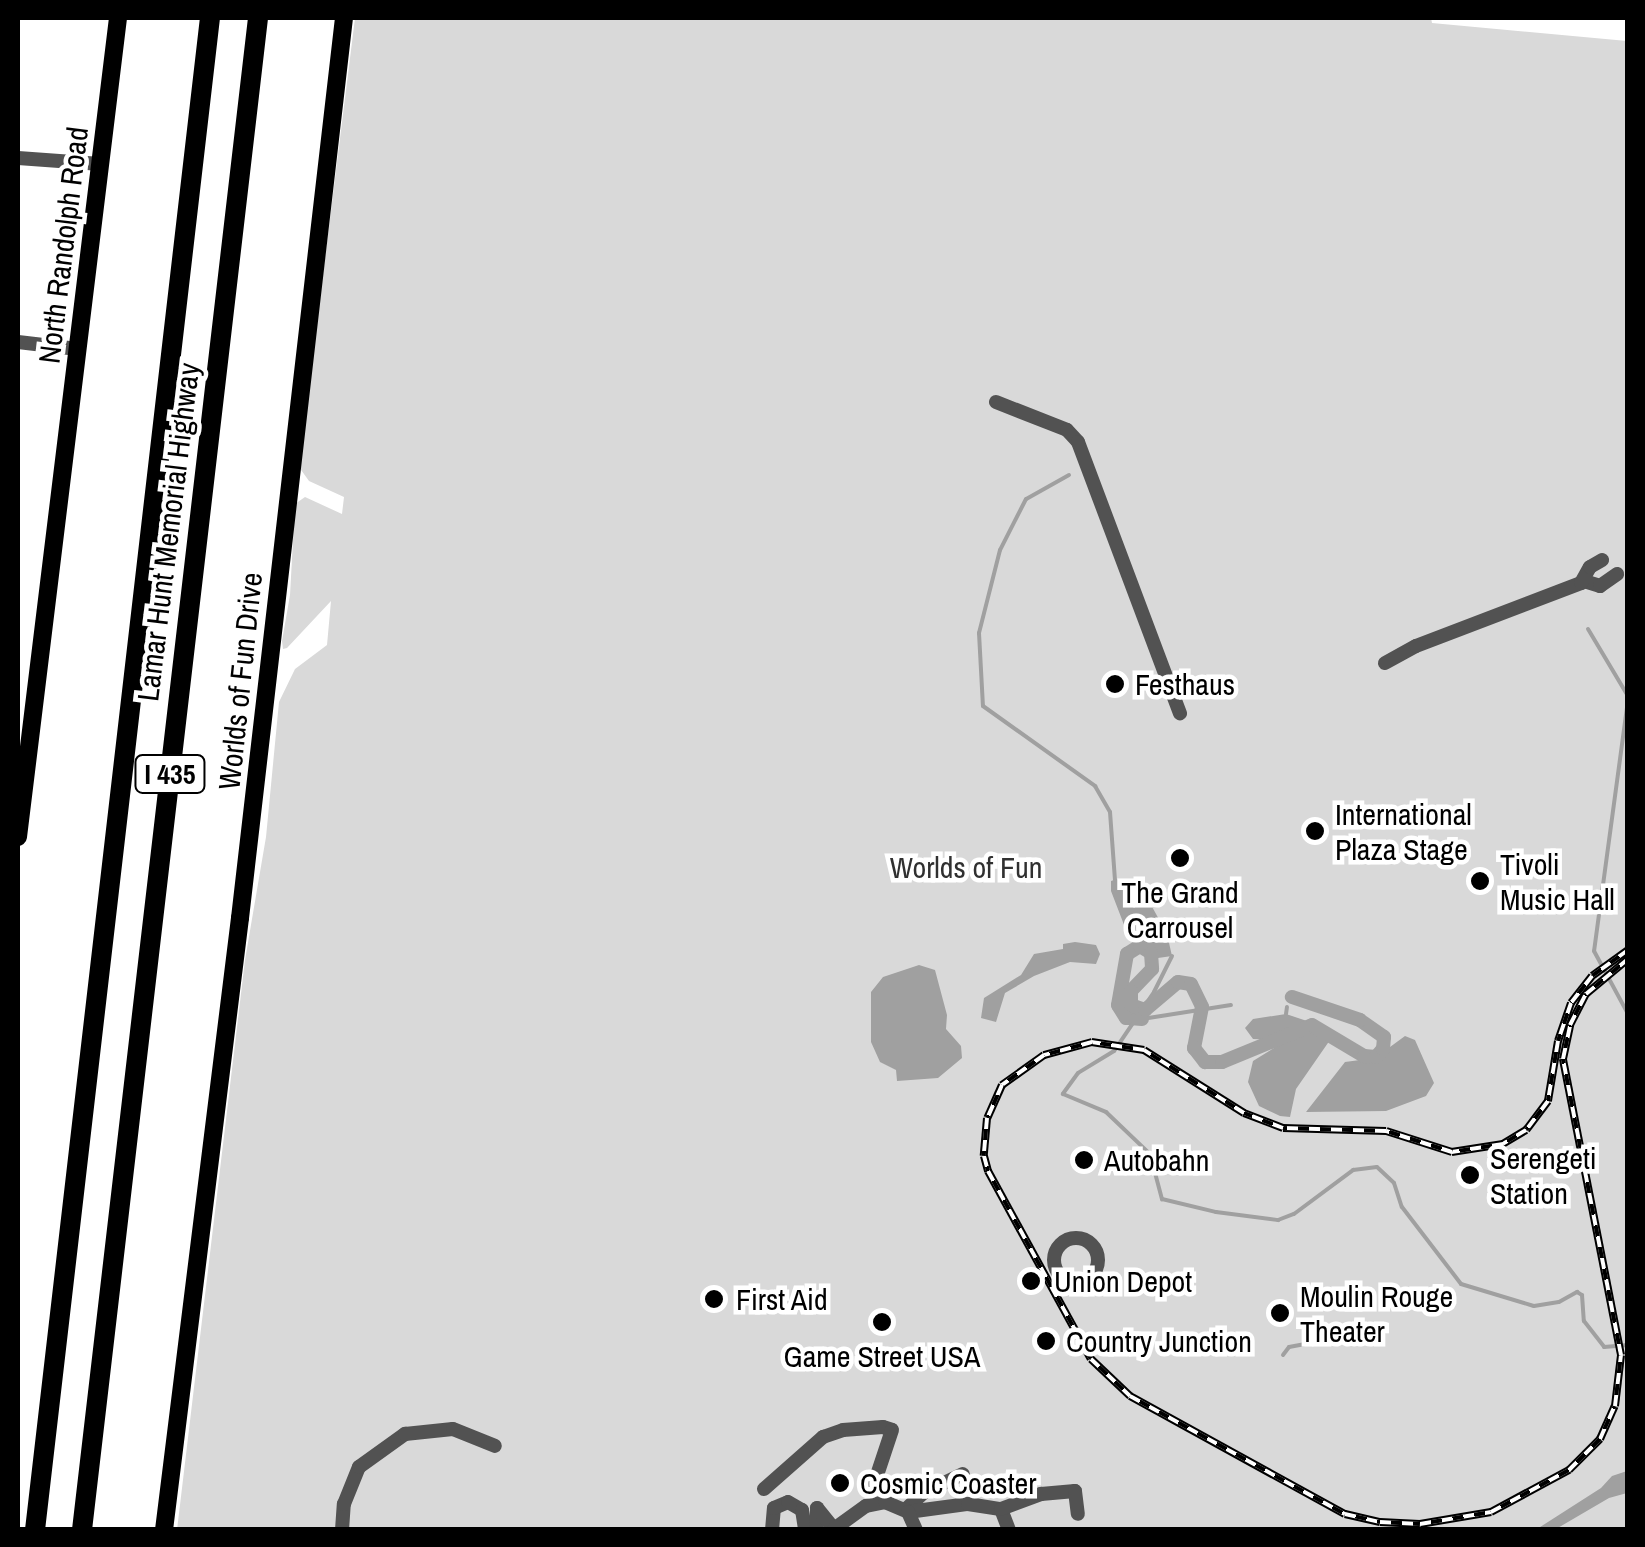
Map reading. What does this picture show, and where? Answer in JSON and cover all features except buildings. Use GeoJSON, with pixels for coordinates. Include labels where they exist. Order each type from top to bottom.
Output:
{"type":"FeatureCollection","features":[{"type":"Feature","properties":{"kind":"highway","name":"Lamar Hunt Memorial Highway"},"geometry":{"type":"LineString","coordinates":[[35,1530],[210,18]]}},
{"type":"Feature","properties":{"kind":"highway","name":"Lamar Hunt Memorial Highway"},"geometry":{"type":"LineString","coordinates":[[82,1530],[258,18]]}},
{"type":"Feature","properties":{"kind":"main road","name":"North Randolph Road"},"geometry":{"type":"LineString","coordinates":[[18,832],[117,18]]}},
{"type":"Feature","properties":{"kind":"main road","name":"Worlds of Fun Drive"},"geometry":{"type":"LineString","coordinates":[[164,1530],[245,878],[344,18]]}},
{"type":"Feature","properties":{"kind":"street"},"geometry":{"type":"LineString","coordinates":[[18,158],[100,164]]}},
{"type":"Feature","properties":{"kind":"street"},"geometry":{"type":"LineString","coordinates":[[18,342],[78,348]]}},
{"type":"Feature","properties":{"kind":"street"},"geometry":{"type":"LineString","coordinates":[[996,402],[1067,430],[1078,442],[1180,713]]}},
{"type":"Feature","properties":{"kind":"street"},"geometry":{"type":"LineString","coordinates":[[1584,581],[1590,566],[1602,560]]}},
{"type":"Feature","properties":{"kind":"street"},"geometry":{"type":"LineString","coordinates":[[1386,663],[1416,646],[1584,581],[1600,586],[1617,574]]}},
{"type":"Feature","properties":{"kind":"street"},"geometry":{"type":"LineString","coordinates":[[764,1489],[824,1437],[843,1430],[883,1427],[892,1430],[873,1487],[867,1492],[866,1506]]}},
{"type":"Feature","properties":{"kind":"street"},"geometry":{"type":"LineString","coordinates":[[342,1530],[344,1504],[359,1467],[405,1434],[454,1429],[495,1446]]}},
{"type":"Feature","properties":{"kind":"street"},"geometry":{"type":"LineString","coordinates":[[906,1511],[923,1493],[963,1474]]}},
{"type":"Feature","properties":{"kind":"street"},"geometry":{"type":"LineString","coordinates":[[873,1487],[885,1502],[906,1511],[968,1504],[1001,1509],[1028,1497],[1068,1490],[1075,1492],[1078,1514]]}},
{"type":"Feature","properties":{"kind":"street"},"geometry":{"type":"LineString","coordinates":[[772,1530],[774,1508],[788,1502],[802,1510],[805,1530]]}},
{"type":"Feature","properties":{"kind":"street"},"geometry":{"type":"LineString","coordinates":[[816,1530],[819,1507],[834,1529],[866,1506],[885,1502]]}},
{"type":"Feature","properties":{"kind":"street"},"geometry":{"type":"LineString","coordinates":[[1001,1509],[1009,1530]]}},
{"type":"Feature","properties":{"kind":"street"},"geometry":{"type":"LineString","coordinates":[[906,1511],[916,1530]]}},
{"type":"Feature","properties":{"kind":"green space","name":"Worlds of Fun"},"geometry":{"type":"Polygon","coordinates":[[[355,18],[1431,18],[1432,23],[1627,41],[1627,1529],[177,1530],[245,960],[266,837],[279,702],[295,669],[327,645],[331,601],[287,648],[283,649],[282,641],[290,595],[295,504],[305,497],[342,514],[344,497],[309,481],[299,467],[355,18]]]}},
{"type":"Feature","properties":{"kind":"shaded area"},"geometry":{"type":"Polygon","coordinates":[[[1117,879],[1150,903],[1167,934],[1172,956],[1158,958],[1133,948],[1140,943],[1138,933],[1126,930],[1111,891],[1111,881],[1117,879]]]}},
{"type":"Feature","properties":{"kind":"shaded area"},"geometry":{"type":"Polygon","coordinates":[[[1063,944],[1096,945],[1100,954],[1096,964],[1070,962],[1034,976],[1005,993],[996,1022],[981,1018],[984,998],[1021,975],[1034,954],[1063,949],[1063,944]]]}},
{"type":"Feature","properties":{"kind":"shaded area"},"geometry":{"type":"Polygon","coordinates":[[[919,965],[935,970],[947,1015],[946,1029],[961,1046],[962,1058],[938,1078],[897,1081],[896,1070],[880,1062],[871,1042],[871,992],[883,977],[919,965]]]}},
{"type":"Feature","properties":{"kind":"shaded area"},"geometry":{"type":"Polygon","coordinates":[[[1286,1014],[1310,1022],[1330,1040],[1296,1089],[1290,1117],[1259,1106],[1248,1082],[1253,1061],[1274,1048],[1275,1040],[1253,1039],[1245,1028],[1253,1019],[1286,1014]]]}},
{"type":"Feature","properties":{"kind":"shaded area"},"geometry":{"type":"Polygon","coordinates":[[[1405,1036],[1415,1040],[1434,1083],[1426,1096],[1386,1111],[1306,1112],[1345,1062],[1375,1058],[1405,1036]]]}},
{"type":"Feature","properties":{"kind":"shaded area"},"geometry":{"type":"Polygon","coordinates":[[[1627,1471],[1627,1493],[1609,1498],[1556,1529],[1537,1529],[1601,1488],[1612,1476],[1627,1471]]]}},
{"type":"Feature","properties":{"kind":"waterway"},"geometry":{"type":"LineString","coordinates":[[1069,475],[1026,499],[1000,550],[979,633],[983,706],[1095,786],[1110,812],[1115,880]]}},
{"type":"Feature","properties":{"kind":"waterway"},"geometry":{"type":"LineString","coordinates":[[1588,629],[1628,696]]}},
{"type":"Feature","properties":{"kind":"waterway"},"geometry":{"type":"LineString","coordinates":[[1628,700],[1594,951],[1628,1014]]}},
{"type":"Feature","properties":{"kind":"waterway"},"geometry":{"type":"LineString","coordinates":[[1142,1019],[1126,1018],[1118,1005],[1127,954],[1140,946],[1151,953],[1152,969],[1131,991],[1131,1005],[1145,1010],[1178,982],[1191,984],[1202,1007],[1194,1048],[1205,1062],[1222,1062],[1312,1025],[1364,1056],[1376,1057],[1383,1049],[1384,1037],[1360,1020],[1292,997]]}},
{"type":"Feature","properties":{"kind":"waterway"},"geometry":{"type":"LineString","coordinates":[[1172,956],[1154,992],[1114,1051],[1078,1073],[1063,1094],[1106,1112],[1150,1154],[1162,1199],[1216,1212],[1278,1220],[1294,1214],[1353,1170],[1377,1167],[1394,1183],[1402,1207],[1461,1284],[1534,1306],[1559,1302],[1577,1292],[1582,1295],[1584,1321],[1604,1347],[1628,1345]]}},
{"type":"Feature","properties":{"kind":"waterway"},"geometry":{"type":"LineString","coordinates":[[1142,1019],[1231,1005]]}},
{"type":"Feature","properties":{"kind":"waterway"},"geometry":{"type":"LineString","coordinates":[[1286,1014],[1287,1007]]}},
{"type":"Feature","properties":{"kind":"waterway"},"geometry":{"type":"LineString","coordinates":[[1283,1355],[1289,1347],[1348,1336]]}},
{"type":"Feature","properties":{"kind":"railway"},"geometry":{"type":"LineString","coordinates":[[1628,950],[1592,976],[1571,1003],[1558,1041],[1548,1101],[1526,1130],[1503,1144],[1452,1152],[1386,1131],[1283,1128],[1244,1113],[1144,1050],[1092,1042],[1044,1055],[1002,1085],[987,1118],[984,1156],[988,1171],[1091,1359],[1130,1396],[1345,1514],[1380,1522],[1420,1524],[1491,1512],[1569,1470],[1600,1439],[1615,1406],[1621,1355],[1563,1059],[1570,1025],[1586,994],[1628,959]]}},
{"type":"Feature","properties":{"kind":"place","name":"Festhaus"},"geometry":{"type":"Point","coordinates":[1115,684]}},
{"type":"Feature","properties":{"kind":"place","name":"International Plaza Stage"},"geometry":{"type":"Point","coordinates":[1315,831]}},
{"type":"Feature","properties":{"kind":"place","name":"The Grand Carrousel"},"geometry":{"type":"Point","coordinates":[1180,858]}},
{"type":"Feature","properties":{"kind":"place","name":"Tivoli Music Hall"},"geometry":{"type":"Point","coordinates":[1480,881]}},
{"type":"Feature","properties":{"kind":"place","name":"Autobahn"},"geometry":{"type":"Point","coordinates":[1084,1160]}},
{"type":"Feature","properties":{"kind":"place","name":"Serengeti Station"},"geometry":{"type":"Point","coordinates":[1470,1175]}},
{"type":"Feature","properties":{"kind":"place","name":"Union Depot"},"geometry":{"type":"Point","coordinates":[1031,1281]}},
{"type":"Feature","properties":{"kind":"place","name":"First Aid"},"geometry":{"type":"Point","coordinates":[714,1299]}},
{"type":"Feature","properties":{"kind":"place","name":"Moulin Rouge Theater"},"geometry":{"type":"Point","coordinates":[1280,1313]}},
{"type":"Feature","properties":{"kind":"place","name":"Game Street USA"},"geometry":{"type":"Point","coordinates":[882,1322]}},
{"type":"Feature","properties":{"kind":"place","name":"Country Junction"},"geometry":{"type":"Point","coordinates":[1046,1341]}},
{"type":"Feature","properties":{"kind":"place","name":"Cosmic Coaster"},"geometry":{"type":"Point","coordinates":[840,1483]}}]}
